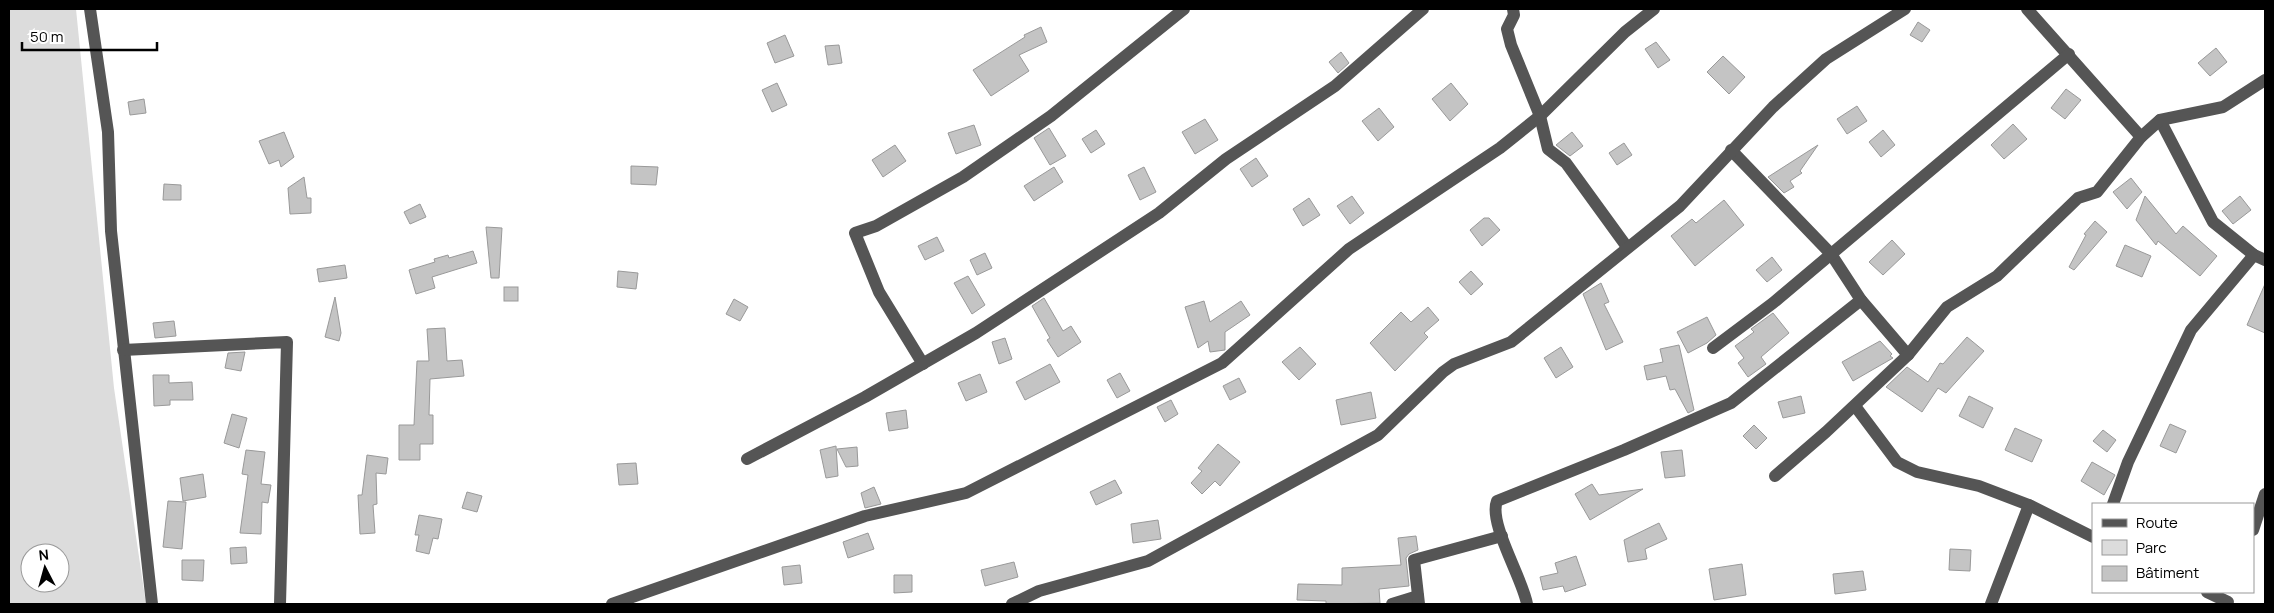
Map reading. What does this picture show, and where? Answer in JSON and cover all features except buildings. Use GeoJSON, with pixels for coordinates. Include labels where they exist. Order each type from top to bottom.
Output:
{"type":"FeatureCollection","features":[{"type":"Feature","properties":{"kind":"street"},"geometry":{"type":"LineString","coordinates":[[90,9],[108,132],[111,230],[152,604]]}},
{"type":"Feature","properties":{"kind":"street"},"geometry":{"type":"LineString","coordinates":[[922,364],[879,292],[856,233],[876,226],[963,176],[1051,116],[1184,9]]}},
{"type":"Feature","properties":{"kind":"street"},"geometry":{"type":"LineString","coordinates":[[747,459],[976,333],[1159,213],[1226,159],[1336,86],[1423,9]]}},
{"type":"Feature","properties":{"kind":"street"},"geometry":{"type":"LineString","coordinates":[[1513,9],[1514,15],[1508,29],[1511,45],[1540,116],[1548,149],[1566,163],[1627,247]]}},
{"type":"Feature","properties":{"kind":"street"},"geometry":{"type":"LineString","coordinates":[[612,604],[865,516],[966,493],[1222,363],[1349,248],[1500,148],[1540,116],[1625,32],[1654,9]]}},
{"type":"Feature","properties":{"kind":"street"},"geometry":{"type":"LineString","coordinates":[[1012,604],[1039,591],[1148,562],[1378,434],[1443,372],[1454,364],[1511,342],[1680,206],[1773,107],[1826,59],[1905,9]]}},
{"type":"Feature","properties":{"kind":"street"},"geometry":{"type":"LineString","coordinates":[[2026,9],[2069,54],[2141,138]]}},
{"type":"Feature","properties":{"kind":"street"},"geometry":{"type":"LineString","coordinates":[[1713,348],[1831,254],[2069,54]]}},
{"type":"Feature","properties":{"kind":"street"},"geometry":{"type":"LineString","coordinates":[[1775,476],[1855,406],[1908,355],[1947,307],[1997,276],[2078,198],[2098,192],[2141,138],[2160,120],[2223,107],[2265,80]]}},
{"type":"Feature","properties":{"kind":"street"},"geometry":{"type":"LineString","coordinates":[[2113,503],[2128,462],[2191,330],[2260,258],[2213,222],[2160,120]]}},
{"type":"Feature","properties":{"kind":"street"},"geometry":{"type":"LineString","coordinates":[[1731,150],[1831,254],[1861,300],[1908,355]]}},
{"type":"Feature","properties":{"kind":"street"},"geometry":{"type":"LineString","coordinates":[[1527,604],[1502,536],[1495,506],[1502,498],[1724,408],[1861,300]]}},
{"type":"Feature","properties":{"kind":"street"},"geometry":{"type":"LineString","coordinates":[[123,350],[287,342],[280,604]]}},
{"type":"Feature","properties":{"kind":"street"},"geometry":{"type":"LineString","coordinates":[[1855,406],[1896,462],[1917,472],[1979,486],[2029,505],[2092,536]]}},
{"type":"Feature","properties":{"kind":"street"},"geometry":{"type":"LineString","coordinates":[[2254,527],[2265,494]]}},
{"type":"Feature","properties":{"kind":"street"},"geometry":{"type":"LineString","coordinates":[[1991,604],[2029,505]]}},
{"type":"Feature","properties":{"kind":"street"},"geometry":{"type":"LineString","coordinates":[[1392,604],[1419,600],[1414,560],[1502,536]]}},
{"type":"Feature","properties":{"kind":"street"},"geometry":{"type":"LineString","coordinates":[[2210,593],[2229,599]]}},
{"type":"Feature","properties":{"kind":"green space"},"geometry":{"type":"Polygon","coordinates":[[[9,9],[76,9],[114,388],[146,604],[9,604],[9,9]]]}}]}
